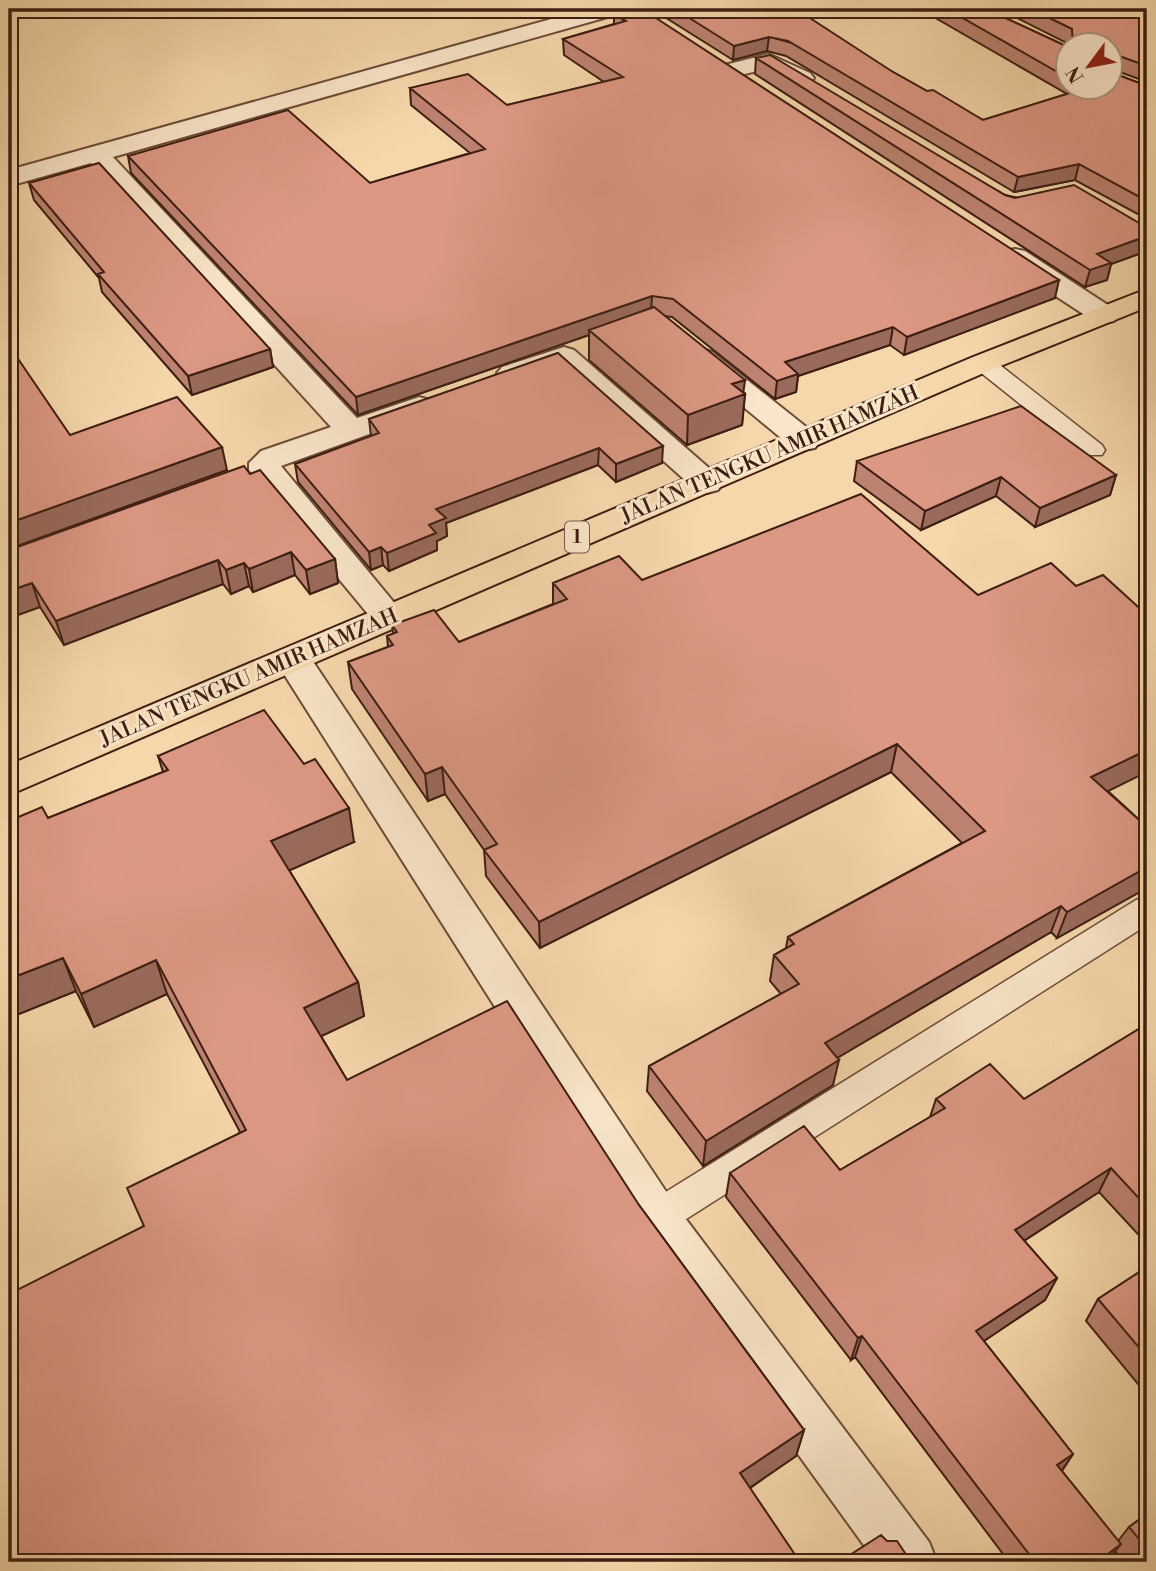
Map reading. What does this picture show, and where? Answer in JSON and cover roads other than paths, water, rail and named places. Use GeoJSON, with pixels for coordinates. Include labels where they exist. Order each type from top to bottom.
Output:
{"type":"FeatureCollection","features":[{"type":"Feature","properties":{"kind":"highway","name":"JALAN TENGKU AMIR HAMZAH"},"geometry":{"type":"LineString","coordinates":[[9,781],[983,363],[1147,297]]}},
{"type":"Feature","properties":{"kind":"street"},"geometry":{"type":"LineString","coordinates":[[9,178],[610,9]]}},
{"type":"Feature","properties":{"kind":"street"},"geometry":{"type":"LineString","coordinates":[[762,92],[718,64],[768,61],[777,63],[826,93]]}},
{"type":"Feature","properties":{"kind":"street"},"geometry":{"type":"LineString","coordinates":[[95,152],[351,430]]}},
{"type":"Feature","properties":{"kind":"street"},"geometry":{"type":"LineString","coordinates":[[1000,248],[1104,315]]}},
{"type":"Feature","properties":{"kind":"street"},"geometry":{"type":"LineString","coordinates":[[686,344],[804,441]]}},
{"type":"Feature","properties":{"kind":"street"},"geometry":{"type":"LineString","coordinates":[[486,382],[577,351],[707,483]]}},
{"type":"Feature","properties":{"kind":"street"},"geometry":{"type":"LineString","coordinates":[[390,617],[253,475],[272,458],[450,395]]}},
{"type":"Feature","properties":{"kind":"street"},"geometry":{"type":"LineString","coordinates":[[293,660],[656,1218],[909,1562]]}},
{"type":"Feature","properties":{"kind":"lane"},"geometry":{"type":"LineString","coordinates":[[983,363],[1093,450]]}},
{"type":"Feature","properties":{"kind":"lane"},"geometry":{"type":"LineString","coordinates":[[656,1218],[817,1112],[948,1036],[1147,909]]}}]}
